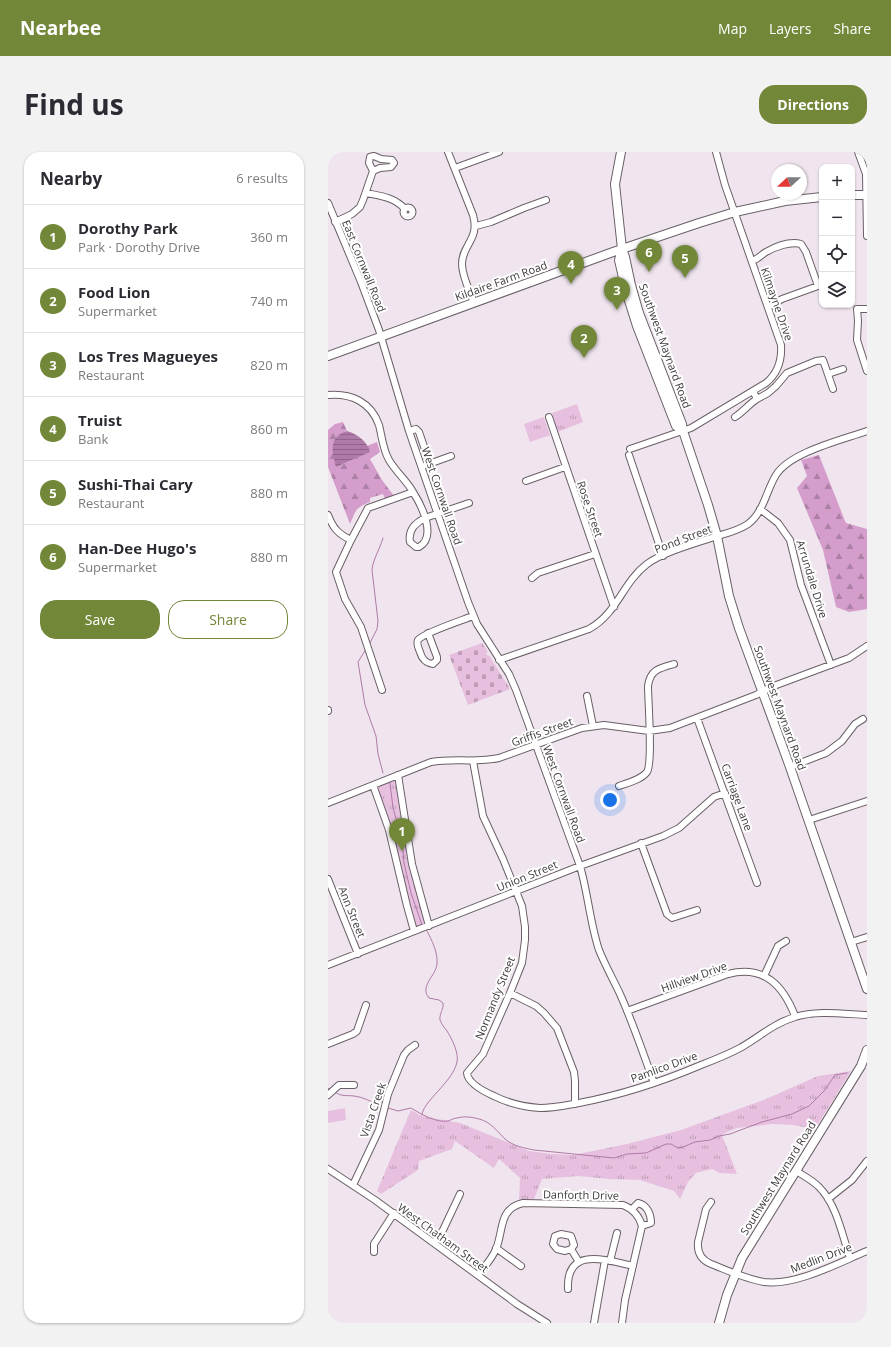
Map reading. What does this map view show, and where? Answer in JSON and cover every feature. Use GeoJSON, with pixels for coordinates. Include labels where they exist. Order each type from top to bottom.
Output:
{"type":"FeatureCollection","features":[{"type":"Feature","properties":{"kind":"main road"},"geometry":{"type":"LineString","coordinates":[[621,152],[615,184],[622,249]]}},
{"type":"Feature","properties":{"kind":"main road"},"geometry":{"type":"LineString","coordinates":[[855,196],[867,195]]}},
{"type":"Feature","properties":{"kind":"main road","name":"Kildaire Farm Road"},"geometry":{"type":"LineString","coordinates":[[328,356],[699,222],[785,201],[819,197]]}},
{"type":"Feature","properties":{"kind":"main road","name":"Southwest Maynard Road"},"geometry":{"type":"LineString","coordinates":[[622,249],[619,260],[626,291],[637,326],[676,426],[683,431]]}},
{"type":"Feature","properties":{"kind":"main road","name":"Southwest Maynard Road"},"geometry":{"type":"LineString","coordinates":[[622,249],[626,257],[635,301],[682,424],[708,505],[717,536],[729,596],[762,692],[809,820],[867,989]]}},
{"type":"Feature","properties":{"kind":"main road"},"geometry":{"type":"LineString","coordinates":[[637,326],[641,327],[649,347],[656,357]]}},
{"type":"Feature","properties":{"kind":"main road","name":"Southwest Maynard Road"},"geometry":{"type":"LineString","coordinates":[[719,1323],[735,1273],[752,1241],[861,1066],[867,1050]]}},
{"type":"Feature","properties":{"kind":"street"},"geometry":{"type":"LineString","coordinates":[[448,152],[476,226],[464,255],[462,265],[474,303]]}},
{"type":"Feature","properties":{"kind":"street"},"geometry":{"type":"LineString","coordinates":[[454,168],[499,152]]}},
{"type":"Feature","properties":{"kind":"street","name":"Kilmayne Drive"},"geometry":{"type":"LineString","coordinates":[[663,556],[629,452],[699,424],[766,383],[775,374],[779,367],[781,356],[781,345],[725,185],[716,152]]}},
{"type":"Feature","properties":{"kind":"street"},"geometry":{"type":"LineString","coordinates":[[858,152],[866,174],[867,236]]}},
{"type":"Feature","properties":{"kind":"street"},"geometry":{"type":"LineString","coordinates":[[335,222],[358,209],[366,193],[373,171]]}},
{"type":"Feature","properties":{"kind":"street"},"geometry":{"type":"LineString","coordinates":[[366,193],[393,199],[405,209]]}},
{"type":"Feature","properties":{"kind":"street"},"geometry":{"type":"LineString","coordinates":[[476,226],[491,222],[546,200]]}},
{"type":"Feature","properties":{"kind":"street","name":"East Cornwall Road"},"geometry":{"type":"LineString","coordinates":[[328,204],[363,287],[380,336]]}},
{"type":"Feature","properties":{"kind":"street"},"geometry":{"type":"LineString","coordinates":[[752,261],[765,253],[791,243],[800,244],[806,252],[818,286],[782,299],[768,307]]}},
{"type":"Feature","properties":{"kind":"street"},"geometry":{"type":"LineString","coordinates":[[867,309],[857,309],[857,340],[867,371]]}},
{"type":"Feature","properties":{"kind":"street","name":"West Cornwall Road"},"geometry":{"type":"LineString","coordinates":[[380,336],[409,431],[473,616],[486,640],[513,682],[580,866],[586,887],[593,931],[599,949],[627,1011],[654,1083]]}},
{"type":"Feature","properties":{"kind":"street"},"geometry":{"type":"LineString","coordinates":[[735,417],[745,411],[757,399],[768,393],[787,373],[816,361],[823,360],[833,389]]}},
{"type":"Feature","properties":{"kind":"street"},"geometry":{"type":"LineString","coordinates":[[828,374],[843,368]]}},
{"type":"Feature","properties":{"kind":"street"},"geometry":{"type":"LineString","coordinates":[[753,391],[757,399]]}},
{"type":"Feature","properties":{"kind":"street"},"geometry":{"type":"LineString","coordinates":[[328,395],[344,394],[362,402],[370,410],[377,421],[388,459],[413,492],[425,518],[469,503]]}},
{"type":"Feature","properties":{"kind":"street","name":"Rose Street"},"geometry":{"type":"LineString","coordinates":[[548,417],[614,607]]}},
{"type":"Feature","properties":{"kind":"street"},"geometry":{"type":"LineString","coordinates":[[409,431],[416,429],[419,432],[430,464]]}},
{"type":"Feature","properties":{"kind":"street","name":"Pond Street"},"geometry":{"type":"LineString","coordinates":[[499,660],[588,629],[602,621],[614,607],[637,573],[647,564],[663,556],[735,531],[748,523],[760,509],[775,475],[787,462],[805,452],[867,431]]}},
{"type":"Feature","properties":{"kind":"street"},"geometry":{"type":"LineString","coordinates":[[421,467],[451,456]]}},
{"type":"Feature","properties":{"kind":"street"},"geometry":{"type":"LineString","coordinates":[[526,481],[565,467]]}},
{"type":"Feature","properties":{"kind":"street"},"geometry":{"type":"LineString","coordinates":[[382,690],[361,627],[345,599],[336,572],[368,508],[413,492]]}},
{"type":"Feature","properties":{"kind":"street","name":"Arrundale Drive"},"geometry":{"type":"LineString","coordinates":[[760,509],[778,522],[790,540],[801,585],[831,665]]}},
{"type":"Feature","properties":{"kind":"street"},"geometry":{"type":"LineString","coordinates":[[328,515],[334,530],[351,540]]}},
{"type":"Feature","properties":{"kind":"street"},"geometry":{"type":"LineString","coordinates":[[532,578],[538,573],[595,554]]}},
{"type":"Feature","properties":{"kind":"street"},"geometry":{"type":"LineString","coordinates":[[428,633],[437,657],[437,660],[433,664],[424,660],[418,644],[419,639],[428,633],[473,616]]}},
{"type":"Feature","properties":{"kind":"street","name":"Griffis Street"},"geometry":{"type":"LineString","coordinates":[[328,803],[423,765],[442,760],[488,761],[593,726],[614,726],[649,731],[670,728],[762,692],[771,687],[831,665],[855,655],[867,646]]}},
{"type":"Feature","properties":{"kind":"street"},"geometry":{"type":"LineString","coordinates":[[619,786],[640,778],[646,772],[650,759],[648,686],[650,676],[657,670],[674,664]]}},
{"type":"Feature","properties":{"kind":"street"},"geometry":{"type":"LineString","coordinates":[[588,696],[593,726]]}},
{"type":"Feature","properties":{"kind":"street","name":"Carriage Lane"},"geometry":{"type":"LineString","coordinates":[[697,718],[757,883]]}},
{"type":"Feature","properties":{"kind":"street"},"geometry":{"type":"LineString","coordinates":[[790,767],[826,753],[842,741],[855,724],[863,719]]}},
{"type":"Feature","properties":{"kind":"street","name":"Normandy Street"},"geometry":{"type":"LineString","coordinates":[[467,1076],[468,1070],[483,1054],[510,992],[522,963],[525,940],[524,916],[516,891],[484,816],[473,761]]}},
{"type":"Feature","properties":{"kind":"street"},"geometry":{"type":"LineString","coordinates":[[398,775],[412,864],[429,926]]}},
{"type":"Feature","properties":{"kind":"street"},"geometry":{"type":"LineString","coordinates":[[373,785],[389,830],[414,931]]}},
{"type":"Feature","properties":{"kind":"street","name":"Union Street"},"geometry":{"type":"LineString","coordinates":[[328,966],[580,866],[663,836],[680,828],[714,797],[725,793]]}},
{"type":"Feature","properties":{"kind":"street"},"geometry":{"type":"LineString","coordinates":[[809,820],[867,801]]}},
{"type":"Feature","properties":{"kind":"street"},"geometry":{"type":"LineString","coordinates":[[641,843],[667,914],[672,918],[697,910]]}},
{"type":"Feature","properties":{"kind":"street","name":"Ann Street"},"geometry":{"type":"LineString","coordinates":[[328,879],[358,954]]}},
{"type":"Feature","properties":{"kind":"street"},"geometry":{"type":"LineString","coordinates":[[851,942],[867,937]]}},
{"type":"Feature","properties":{"kind":"street"},"geometry":{"type":"LineString","coordinates":[[764,976],[778,946],[786,941]]}},
{"type":"Feature","properties":{"kind":"street","name":"Hillview Drive"},"geometry":{"type":"LineString","coordinates":[[627,1011],[735,972],[750,972],[764,976],[773,981],[783,991],[795,1016]]}},
{"type":"Feature","properties":{"kind":"street"},"geometry":{"type":"LineString","coordinates":[[510,992],[536,1006],[557,1028],[574,1072],[575,1104]]}},
{"type":"Feature","properties":{"kind":"street"},"geometry":{"type":"LineString","coordinates":[[328,1044],[357,1031],[366,1005]]}},
{"type":"Feature","properties":{"kind":"street","name":"Pamlico Drive"},"geometry":{"type":"LineString","coordinates":[[467,1076],[487,1093],[521,1105],[541,1108],[575,1104],[599,1099],[654,1083],[731,1052],[795,1016],[814,1013],[867,1015]]}},
{"type":"Feature","properties":{"kind":"street","name":"Vista Creek"},"geometry":{"type":"LineString","coordinates":[[353,1185],[379,1130],[388,1094],[404,1055],[408,1050],[416,1045]]}},
{"type":"Feature","properties":{"kind":"street"},"geometry":{"type":"LineString","coordinates":[[328,1095],[339,1085],[354,1085]]}},
{"type":"Feature","properties":{"kind":"street"},"geometry":{"type":"LineString","coordinates":[[828,1198],[852,1180],[867,1161]]}},
{"type":"Feature","properties":{"kind":"street","name":"West Chatham Street"},"geometry":{"type":"LineString","coordinates":[[328,1169],[394,1214],[526,1310],[547,1323]]}},
{"type":"Feature","properties":{"kind":"street"},"geometry":{"type":"LineString","coordinates":[[796,1171],[815,1184],[828,1198],[834,1210],[850,1258]]}},
{"type":"Feature","properties":{"kind":"street"},"geometry":{"type":"LineString","coordinates":[[434,1243],[443,1230],[460,1194]]}},
{"type":"Feature","properties":{"kind":"street"},"geometry":{"type":"LineString","coordinates":[[622,1323],[625,1300],[642,1226],[650,1223],[650,1215],[644,1205],[638,1202],[632,1209]]}},
{"type":"Feature","properties":{"kind":"street","name":"Medlin Drive"},"geometry":{"type":"LineString","coordinates":[[711,1202],[706,1209],[698,1242],[698,1251],[700,1256],[706,1262],[735,1273],[765,1282],[785,1282],[799,1278],[867,1251]]}},
{"type":"Feature","properties":{"kind":"street","name":"Danforth Drive"},"geometry":{"type":"LineString","coordinates":[[478,1275],[493,1256],[504,1216],[511,1208],[517,1205],[623,1205],[632,1209],[638,1216],[642,1226]]}},
{"type":"Feature","properties":{"kind":"street"},"geometry":{"type":"LineString","coordinates":[[374,1252],[374,1244],[394,1214]]}},
{"type":"Feature","properties":{"kind":"street"},"geometry":{"type":"LineString","coordinates":[[594,1323],[608,1261],[617,1233]]}},
{"type":"Feature","properties":{"kind":"street"},"geometry":{"type":"LineString","coordinates":[[496,1248],[521,1266]]}},
{"type":"Feature","properties":{"kind":"street"},"geometry":{"type":"LineString","coordinates":[[571,1249],[579,1262]]}},
{"type":"Feature","properties":{"kind":"street"},"geometry":{"type":"LineString","coordinates":[[568,1289],[569,1274],[572,1268],[579,1262],[587,1260],[608,1261],[633,1266]]}},
{"type":"Feature","properties":{"kind":"green space"},"geometry":{"type":"Polygon","coordinates":[[[577,404],[583,422],[558,432],[552,413],[577,404]]]}},
{"type":"Feature","properties":{"kind":"green space"},"geometry":{"type":"Polygon","coordinates":[[[544,417],[550,435],[530,442],[524,424],[544,417]]]}},
{"type":"Feature","properties":{"kind":"green space"},"geometry":{"type":"Polygon","coordinates":[[[343,422],[347,431],[344,432],[341,465],[369,452],[367,446],[377,442],[380,452],[370,459],[382,480],[394,496],[385,499],[383,494],[370,498],[370,502],[361,506],[357,510],[350,524],[328,467],[328,430],[335,424],[343,422]]]}},
{"type":"Feature","properties":{"kind":"green space"},"geometry":{"type":"Polygon","coordinates":[[[819,455],[846,523],[867,529],[867,609],[849,612],[836,607],[823,550],[797,488],[807,476],[801,460],[819,455]]]}},
{"type":"Feature","properties":{"kind":"green space"},"geometry":{"type":"Polygon","coordinates":[[[482,643],[488,652],[486,653],[488,656],[489,655],[510,689],[468,705],[449,655],[482,643]]]}},
{"type":"Feature","properties":{"kind":"green space"},"geometry":{"type":"Polygon","coordinates":[[[395,779],[427,923],[416,928],[376,786],[395,779]]]}},
{"type":"Feature","properties":{"kind":"green space"},"geometry":{"type":"Polygon","coordinates":[[[851,1071],[815,1129],[793,1125],[772,1124],[737,1128],[723,1134],[722,1135],[737,1174],[719,1173],[712,1169],[696,1173],[688,1182],[680,1199],[674,1191],[640,1180],[578,1176],[542,1179],[534,1199],[519,1200],[520,1178],[499,1159],[494,1168],[455,1141],[452,1149],[419,1161],[418,1170],[381,1194],[377,1191],[411,1110],[422,1116],[460,1123],[529,1151],[573,1155],[627,1144],[681,1130],[766,1099],[818,1076],[851,1071]]]}},
{"type":"Feature","properties":{"kind":"green space"},"geometry":{"type":"Polygon","coordinates":[[[345,1108],[346,1120],[328,1123],[328,1111],[345,1108]]]}},
{"type":"Feature","properties":{"kind":"shaded area"},"geometry":{"type":"Polygon","coordinates":[[[347,431],[361,438],[367,444],[370,452],[336,467],[333,456],[334,441],[337,437],[347,431]]]}},
{"type":"Feature","properties":{"kind":"waterway"},"geometry":{"type":"LineString","coordinates":[[369,645],[377,629],[378,621],[372,570],[383,538]]}},
{"type":"Feature","properties":{"kind":"waterway"},"geometry":{"type":"LineString","coordinates":[[366,649],[358,662],[365,705],[376,736],[378,754],[383,773]]}},
{"type":"Feature","properties":{"kind":"waterway"},"geometry":{"type":"LineString","coordinates":[[390,783],[393,808],[402,839],[404,863],[411,893],[422,925]]}},
{"type":"Feature","properties":{"kind":"waterway"},"geometry":{"type":"LineString","coordinates":[[422,1115],[427,1104],[450,1077],[457,1062],[456,1050],[453,1042],[440,1020],[443,1003],[439,1000],[429,998],[426,994],[427,985],[437,964],[437,955],[427,931]]}},
{"type":"Feature","properties":{"kind":"waterway"},"geometry":{"type":"LineString","coordinates":[[388,1108],[398,1111],[411,1108],[429,1118],[439,1121],[448,1121],[462,1117],[471,1117],[483,1120],[508,1141],[515,1145],[534,1150],[614,1158],[627,1154],[646,1153],[666,1144],[671,1144],[678,1148],[683,1147],[695,1142],[710,1140],[762,1122],[792,1114],[809,1106],[824,1091],[835,1075],[847,1073]]}},
{"type":"Feature","properties":{"kind":"waterway"},"geometry":{"type":"LineString","coordinates":[[335,1092],[342,1095],[361,1097],[381,1106]]}},
{"type":"Feature","properties":{"kind":"place","name":"Han-Dee Hugo's"},"geometry":{"type":"Point","coordinates":[649,272]}},
{"type":"Feature","properties":{"kind":"place","name":"Sushi-Thai Cary"},"geometry":{"type":"Point","coordinates":[685,278]}},
{"type":"Feature","properties":{"kind":"place","name":"Truist"},"geometry":{"type":"Point","coordinates":[571,284]}},
{"type":"Feature","properties":{"kind":"place","name":"Los Tres Magueyes"},"geometry":{"type":"Point","coordinates":[617,310]}},
{"type":"Feature","properties":{"kind":"place","name":"Food Lion"},"geometry":{"type":"Point","coordinates":[584,358]}},
{"type":"Feature","properties":{"kind":"place","name":"Dorothy Park"},"geometry":{"type":"Point","coordinates":[402,851]}}]}
